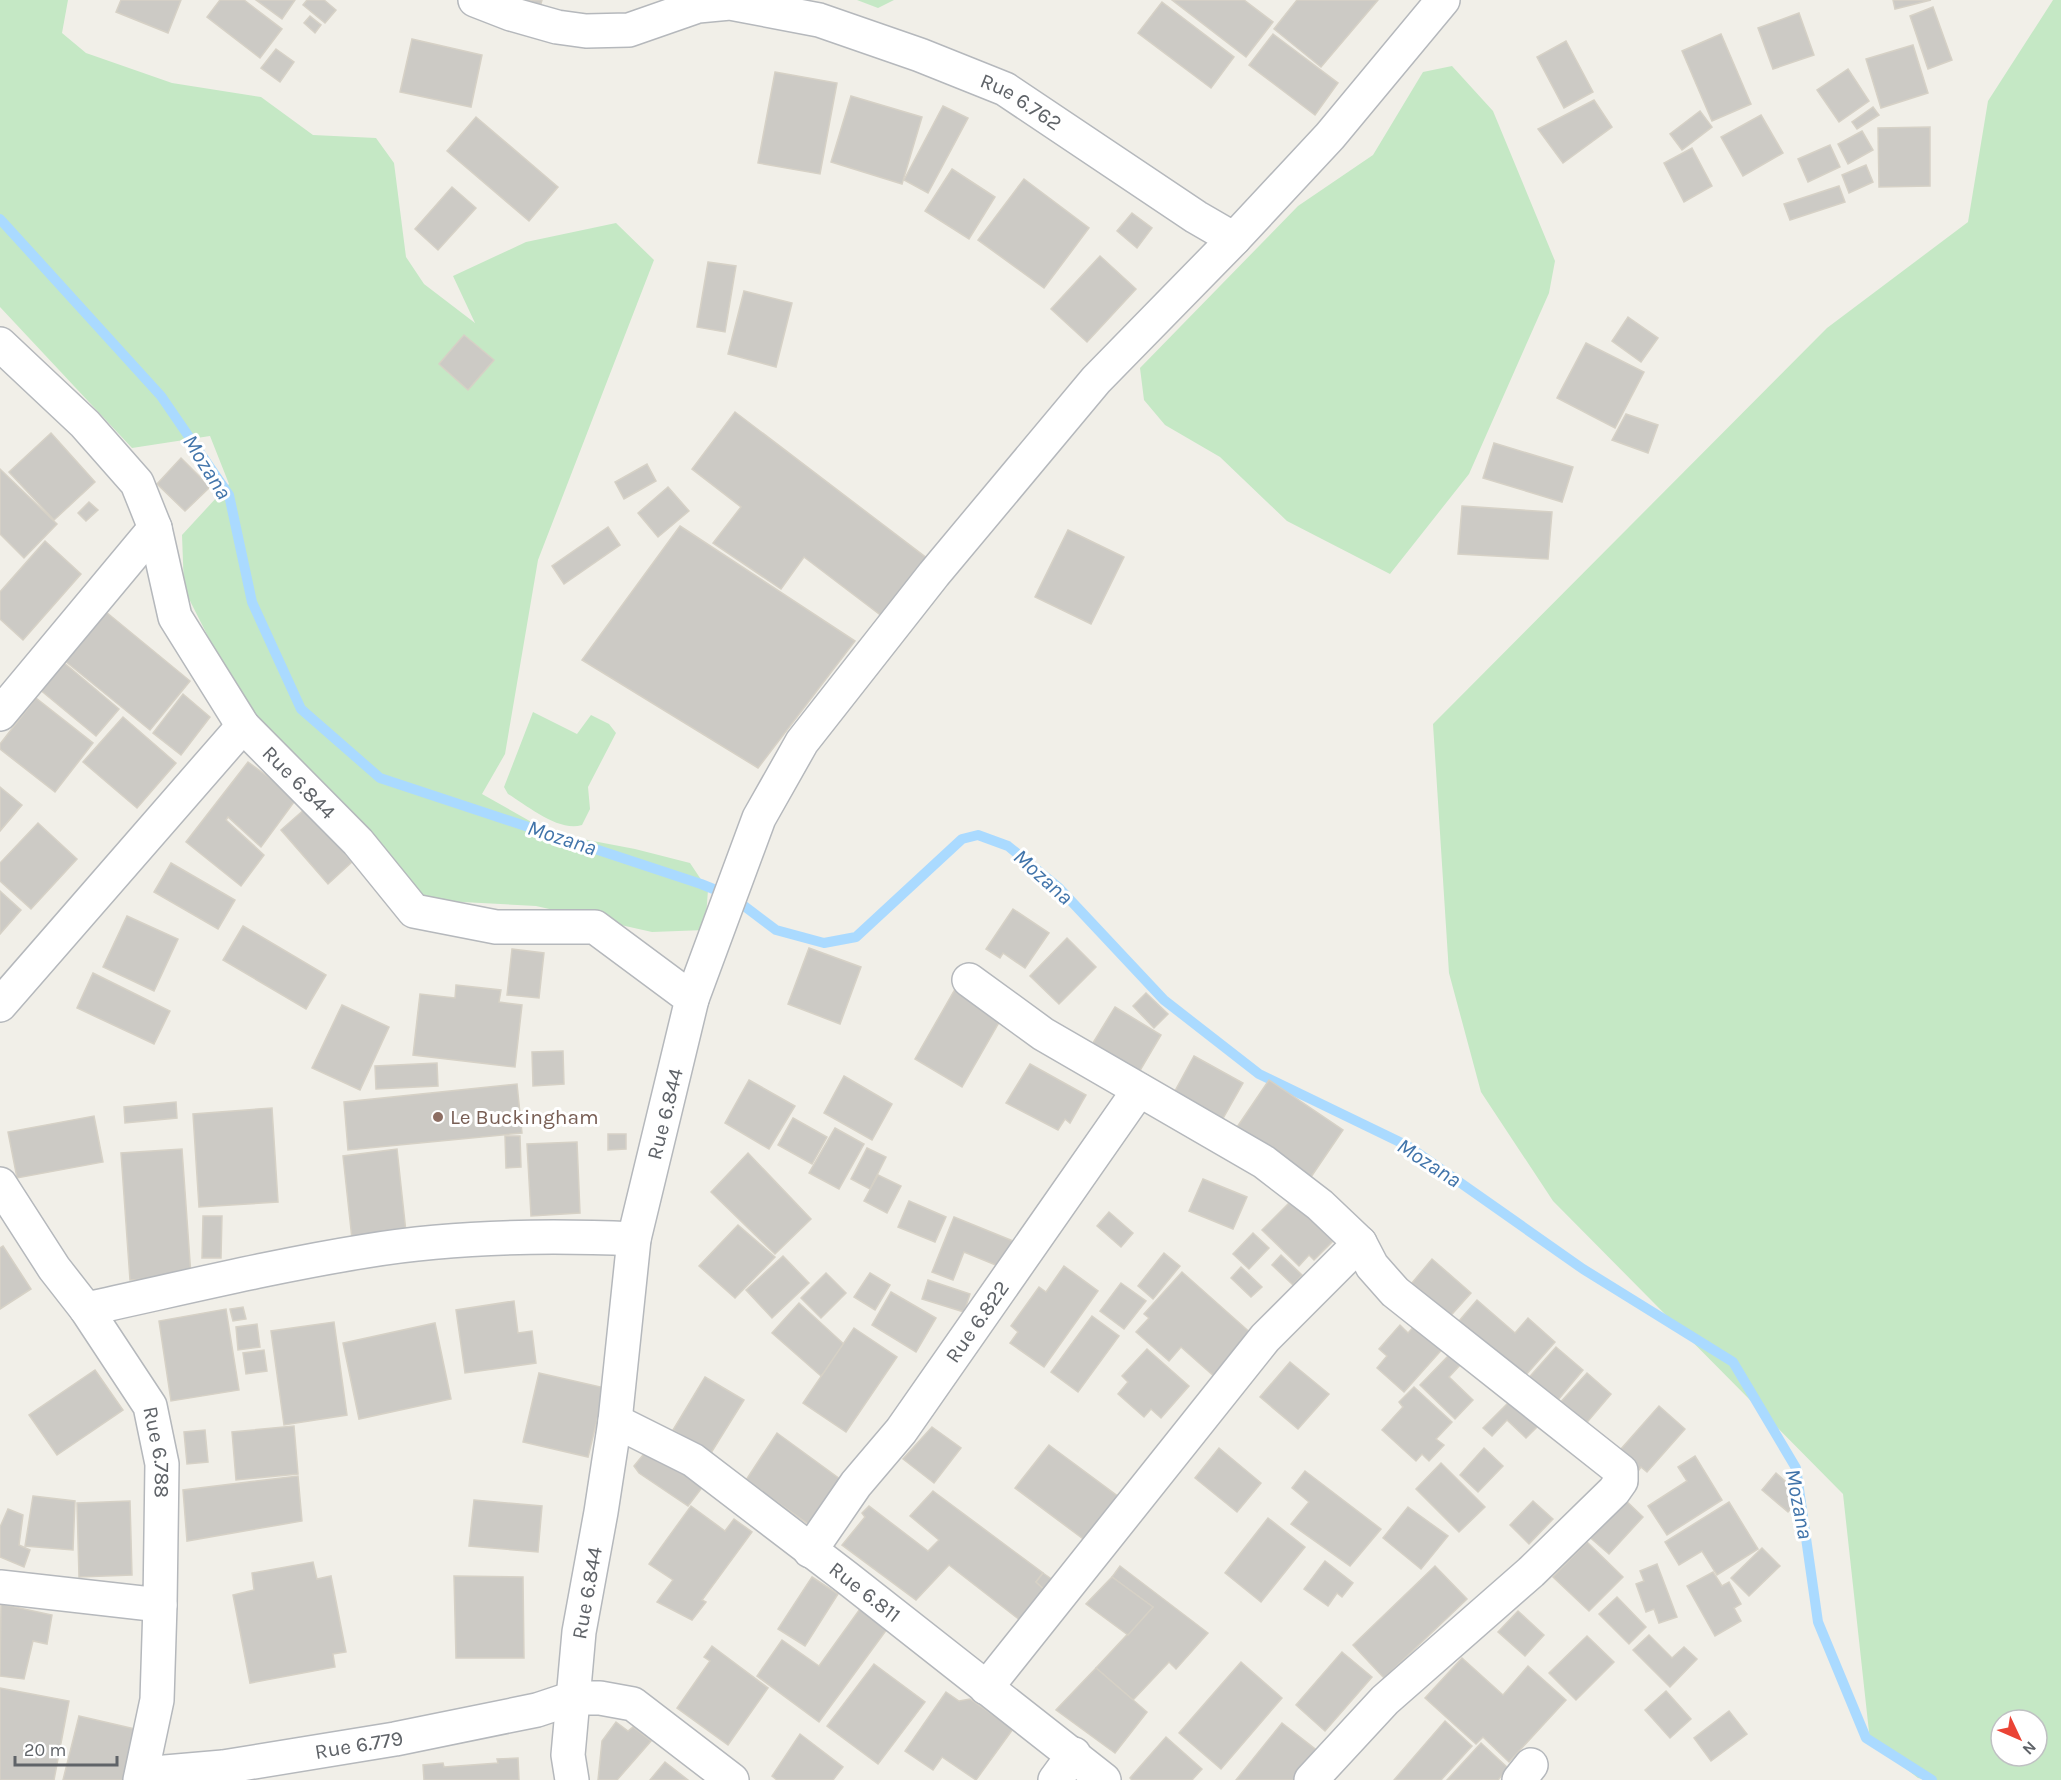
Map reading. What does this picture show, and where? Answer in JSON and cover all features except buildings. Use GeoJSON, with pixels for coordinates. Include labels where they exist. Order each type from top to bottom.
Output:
{"type":"FeatureCollection","features":[{"type":"Feature","properties":{"kind":"street","name":"Rue 6.762"},"geometry":{"type":"LineString","coordinates":[[475,0],[511,14],[557,27],[586,31],[629,30],[698,6],[730,3],[819,20],[1005,89],[1196,217],[1234,239]]}},
{"type":"Feature","properties":{"kind":"street"},"geometry":{"type":"LineString","coordinates":[[692,999],[759,818],[802,742],[934,574],[1096,380],[1234,239],[1330,136],[1431,4]]}},
{"type":"Feature","properties":{"kind":"street","name":"Rue 6.844"},"geometry":{"type":"LineString","coordinates":[[0,344],[116,456],[137,483],[155,528],[175,617],[243,726],[358,842],[414,911],[496,927],[595,927],[692,999],[634,1239],[615,1421],[602,1512],[579,1632],[568,1755],[572,1780]]}},
{"type":"Feature","properties":{"kind":"street"},"geometry":{"type":"LineString","coordinates":[[0,714],[155,528]]}},
{"type":"Feature","properties":{"kind":"street"},"geometry":{"type":"LineString","coordinates":[[0,1005],[243,726]]}},
{"type":"Feature","properties":{"kind":"street"},"geometry":{"type":"LineString","coordinates":[[969,980],[1043,1034],[1264,1162],[1320,1205],[1360,1242],[1372,1266],[1395,1292],[1621,1471],[1621,1481],[1531,1572],[1385,1700],[1311,1780]]}},
{"type":"Feature","properties":{"kind":"street","name":"Rue 6.822"},"geometry":{"type":"LineString","coordinates":[[810,1551],[856,1484],[901,1431],[1139,1090]]}},
{"type":"Feature","properties":{"kind":"street","name":"Rue 6.788"},"geometry":{"type":"LineString","coordinates":[[0,1184],[54,1268],[86,1309],[150,1406],[162,1464],[160,1605],[157,1700],[141,1777]]}},
{"type":"Feature","properties":{"kind":"street"},"geometry":{"type":"LineString","coordinates":[[86,1309],[367,1250],[458,1240],[549,1236],[634,1239]]}},
{"type":"Feature","properties":{"kind":"street"},"geometry":{"type":"LineString","coordinates":[[986,1688],[1265,1338],[1360,1242]]}},
{"type":"Feature","properties":{"kind":"street","name":"Rue 6.811"},"geometry":{"type":"LineString","coordinates":[[615,1421],[693,1460],[986,1688],[1064,1767],[1104,1780]]}},
{"type":"Feature","properties":{"kind":"street"},"geometry":{"type":"LineString","coordinates":[[0,1587],[160,1605]]}},
{"type":"Feature","properties":{"kind":"street","name":"Rue 6.779"},"geometry":{"type":"LineString","coordinates":[[141,1777],[223,1767],[394,1739],[537,1710],[573,1698],[600,1698],[633,1704],[732,1780]]}},
{"type":"Feature","properties":{"kind":"green space"},"geometry":{"type":"Polygon","coordinates":[[[0,0],[68,0],[62,33],[86,53],[172,83],[261,97],[313,135],[376,138],[394,163],[406,257],[424,284],[475,323],[453,276],[526,242],[616,223],[654,260],[538,560],[505,754],[482,794],[551,833],[635,849],[690,863],[708,890],[705,930],[652,932],[536,906],[424,900],[358,842],[236,692],[184,589],[182,535],[229,484],[210,436],[132,448],[0,307],[0,0]]]}},
{"type":"Feature","properties":{"kind":"green space"},"geometry":{"type":"Polygon","coordinates":[[[857,0],[894,0],[878,8],[857,0]]]}},
{"type":"Feature","properties":{"kind":"green space"},"geometry":{"type":"Polygon","coordinates":[[[2053,0],[2061,0],[2061,1780],[1927,1780],[1918,1778],[1870,1741],[1843,1494],[1553,1201],[1481,1092],[1449,973],[1433,724],[1827,328],[1968,222],[1988,101],[2053,0]]]}},
{"type":"Feature","properties":{"kind":"green space"},"geometry":{"type":"Polygon","coordinates":[[[1452,66],[1493,111],[1555,261],[1549,293],[1469,474],[1390,574],[1287,521],[1220,457],[1165,425],[1144,400],[1140,368],[1298,206],[1373,155],[1423,72],[1452,66]]]}},
{"type":"Feature","properties":{"kind":"green space"},"geometry":{"type":"Polygon","coordinates":[[[533,712],[577,734],[591,715],[609,724],[616,733],[588,787],[590,809],[582,825],[563,825],[553,821],[508,794],[504,787],[533,712]]]}},
{"type":"Feature","properties":{"kind":"waterway","name":"Mozana"},"geometry":{"type":"LineString","coordinates":[[0,219],[161,396],[229,495],[252,602],[301,709],[380,778],[701,884],[731,896],[776,930],[824,943],[856,937],[962,839],[978,835],[1008,846],[1058,887],[1164,1000],[1259,1074],[1408,1146],[1583,1269],[1733,1362],[1796,1468],[1818,1622],[1866,1738],[1932,1780]]}},
{"type":"Feature","properties":{"kind":"place","name":"Le Buckingham"},"geometry":{"type":"Point","coordinates":[438,1117]}}]}
